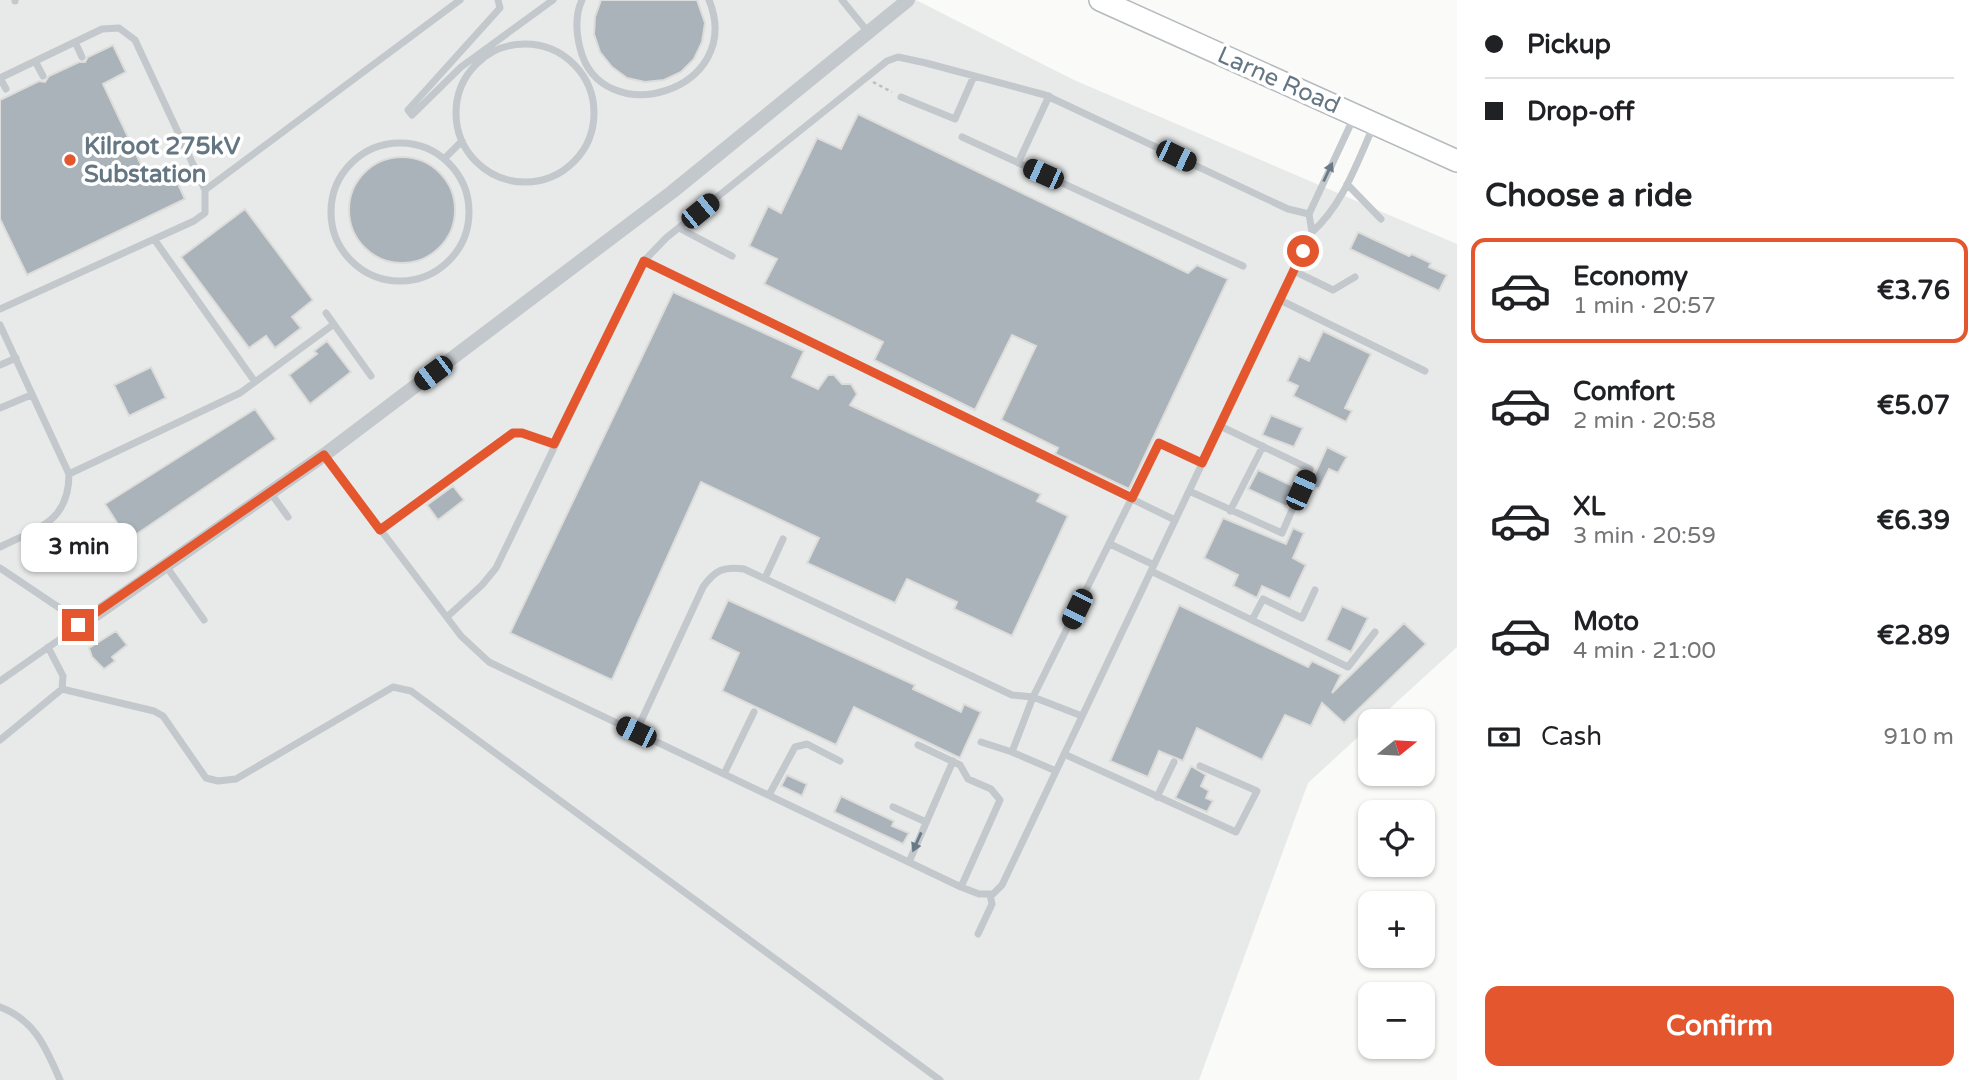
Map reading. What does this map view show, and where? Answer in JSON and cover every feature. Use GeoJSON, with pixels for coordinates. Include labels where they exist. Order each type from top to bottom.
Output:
{"type":"FeatureCollection","features":[{"type":"Feature","properties":{"kind":"main road","name":"Larne Road"},"geometry":{"type":"LineString","coordinates":[[1100,0],[1457,161]]}},
{"type":"Feature","properties":{"kind":"street"},"geometry":{"type":"LineString","coordinates":[[96,614],[324,455],[672,192],[908,0]]}},
{"type":"Feature","properties":{"kind":"lane"},"geometry":{"type":"LineString","coordinates":[[205,190],[460,0]]}},
{"type":"Feature","properties":{"kind":"lane"},"geometry":{"type":"LineString","coordinates":[[498,0],[500,8],[408,110],[412,115],[461,67],[484,53],[553,0]]}},
{"type":"Feature","properties":{"kind":"lane"},"geometry":{"type":"LineString","coordinates":[[582,0],[576,31],[582,54],[595,74],[614,89],[638,96],[662,94],[682,86],[698,72],[710,53],[715,32],[709,0]]}},
{"type":"Feature","properties":{"kind":"lane"},"geometry":{"type":"LineString","coordinates":[[842,0],[869,32]]}},
{"type":"Feature","properties":{"kind":"lane"},"geometry":{"type":"LineString","coordinates":[[0,309],[205,213],[205,190],[135,40],[119,28],[102,29],[0,78],[6,89]]}},
{"type":"Feature","properties":{"kind":"lane"},"geometry":{"type":"LineString","coordinates":[[75,42],[82,57]]}},
{"type":"Feature","properties":{"kind":"lane"},"geometry":{"type":"LineString","coordinates":[[530,44],[551,48],[570,60],[584,76],[593,97],[594,118],[589,140],[578,158],[561,172],[541,181],[517,182],[494,175],[475,161],[462,141],[456,117],[458,93],[469,72],[484,53],[508,46],[530,44]]}},
{"type":"Feature","properties":{"kind":"lane"},"geometry":{"type":"LineString","coordinates":[[447,617],[482,585],[496,568],[644,261],[679,228],[887,61],[898,57],[1049,96],[1288,209],[1309,214]]}},
{"type":"Feature","properties":{"kind":"lane"},"geometry":{"type":"LineString","coordinates":[[35,61],[43,76]]}},
{"type":"Feature","properties":{"kind":"lane"},"geometry":{"type":"LineString","coordinates":[[584,76],[595,74]]}},
{"type":"Feature","properties":{"kind":"lane"},"geometry":{"type":"LineString","coordinates":[[901,97],[955,119],[974,76]]}},
{"type":"Feature","properties":{"kind":"lane"},"geometry":{"type":"LineString","coordinates":[[1018,163],[1049,96]]}},
{"type":"Feature","properties":{"kind":"lane"},"geometry":{"type":"LineString","coordinates":[[324,455],[447,617],[476,653],[489,662],[961,887],[979,894],[990,894],[1002,885],[1312,232],[1328,218],[1347,184],[1365,118]]}},
{"type":"Feature","properties":{"kind":"lane"},"geometry":{"type":"LineString","coordinates":[[1312,232],[1309,214],[1365,118]]}},
{"type":"Feature","properties":{"kind":"lane"},"geometry":{"type":"LineString","coordinates":[[962,137],[1243,266]]}},
{"type":"Feature","properties":{"kind":"lane"},"geometry":{"type":"LineString","coordinates":[[445,158],[462,141]]}},
{"type":"Feature","properties":{"kind":"lane"},"geometry":{"type":"LineString","coordinates":[[405,142],[426,147],[445,158],[459,175],[469,206],[464,238],[453,257],[436,271],[416,279],[392,281],[369,274],[350,259],[337,239],[331,216],[334,192],[344,170],[361,154],[383,144],[405,142]]}},
{"type":"Feature","properties":{"kind":"lane"},"geometry":{"type":"LineString","coordinates":[[1347,184],[1381,219]]}},
{"type":"Feature","properties":{"kind":"lane"},"geometry":{"type":"LineString","coordinates":[[679,228],[732,256]]}},
{"type":"Feature","properties":{"kind":"lane"},"geometry":{"type":"LineString","coordinates":[[154,239],[255,382]]}},
{"type":"Feature","properties":{"kind":"lane"},"geometry":{"type":"LineString","coordinates":[[644,261],[1175,520]]}},
{"type":"Feature","properties":{"kind":"lane"},"geometry":{"type":"LineString","coordinates":[[1294,271],[1333,290],[1355,277]]}},
{"type":"Feature","properties":{"kind":"lane"},"geometry":{"type":"LineString","coordinates":[[1280,300],[1425,371]]}},
{"type":"Feature","properties":{"kind":"lane"},"geometry":{"type":"LineString","coordinates":[[326,313],[371,376]]}},
{"type":"Feature","properties":{"kind":"lane"},"geometry":{"type":"LineString","coordinates":[[69,474],[218,405],[255,382],[334,324]]}},
{"type":"Feature","properties":{"kind":"lane"},"geometry":{"type":"LineString","coordinates":[[0,325],[69,474],[69,495],[60,514],[0,547]]}},
{"type":"Feature","properties":{"kind":"lane"},"geometry":{"type":"LineString","coordinates":[[0,365],[16,358]]}},
{"type":"Feature","properties":{"kind":"lane"},"geometry":{"type":"LineString","coordinates":[[0,408],[31,395]]}},
{"type":"Feature","properties":{"kind":"lane"},"geometry":{"type":"LineString","coordinates":[[1189,491],[1282,533],[1310,469],[1220,426]]}},
{"type":"Feature","properties":{"kind":"lane"},"geometry":{"type":"LineString","coordinates":[[380,530],[513,433],[522,433],[554,444]]}},
{"type":"Feature","properties":{"kind":"lane"},"geometry":{"type":"LineString","coordinates":[[1012,752],[1033,697],[1159,443],[1202,463]]}},
{"type":"Feature","properties":{"kind":"lane"},"geometry":{"type":"LineString","coordinates":[[1230,511],[1263,446]]}},
{"type":"Feature","properties":{"kind":"lane"},"geometry":{"type":"LineString","coordinates":[[270,492],[288,517]]}},
{"type":"Feature","properties":{"kind":"lane"},"geometry":{"type":"LineString","coordinates":[[765,578],[783,539]]}},
{"type":"Feature","properties":{"kind":"lane"},"geometry":{"type":"LineString","coordinates":[[1110,544],[1252,620],[1348,667],[1375,632]]}},
{"type":"Feature","properties":{"kind":"lane"},"geometry":{"type":"LineString","coordinates":[[166,566],[204,620]]}},
{"type":"Feature","properties":{"kind":"lane"},"geometry":{"type":"LineString","coordinates":[[636,732],[712,574],[727,567],[744,569],[765,578],[1012,695],[1033,697],[1082,716]]}},
{"type":"Feature","properties":{"kind":"lane"},"geometry":{"type":"LineString","coordinates":[[0,568],[64,611],[78,625]]}},
{"type":"Feature","properties":{"kind":"lane"},"geometry":{"type":"LineString","coordinates":[[1252,620],[1264,599],[1302,618],[1315,590]]}},
{"type":"Feature","properties":{"kind":"lane"},"geometry":{"type":"LineString","coordinates":[[0,681],[96,614]]}},
{"type":"Feature","properties":{"kind":"lane"},"geometry":{"type":"LineString","coordinates":[[0,740],[62,689],[64,676],[48,647]]}},
{"type":"Feature","properties":{"kind":"lane"},"geometry":{"type":"LineString","coordinates":[[62,689],[154,711],[163,716],[206,778],[218,781],[236,779],[393,687],[411,691],[940,1080]]}},
{"type":"Feature","properties":{"kind":"lane"},"geometry":{"type":"LineString","coordinates":[[724,774],[754,712]]}},
{"type":"Feature","properties":{"kind":"lane"},"geometry":{"type":"LineString","coordinates":[[981,743],[1012,752],[1056,771]]}},
{"type":"Feature","properties":{"kind":"lane"},"geometry":{"type":"LineString","coordinates":[[769,795],[795,747],[807,744],[839,761]]}},
{"type":"Feature","properties":{"kind":"lane"},"geometry":{"type":"LineString","coordinates":[[918,745],[953,761],[968,779],[991,789],[1000,800],[961,887]]}},
{"type":"Feature","properties":{"kind":"lane"},"geometry":{"type":"LineString","coordinates":[[1064,754],[1236,832],[1256,791],[1200,766]]}},
{"type":"Feature","properties":{"kind":"lane"},"geometry":{"type":"LineString","coordinates":[[909,862],[953,761]]}},
{"type":"Feature","properties":{"kind":"lane"},"geometry":{"type":"LineString","coordinates":[[1157,797],[1174,762]]}},
{"type":"Feature","properties":{"kind":"lane"},"geometry":{"type":"LineString","coordinates":[[893,807],[926,822]]}},
{"type":"Feature","properties":{"kind":"lane"},"geometry":{"type":"LineString","coordinates":[[978,934],[992,904],[990,894]]}},
{"type":"Feature","properties":{"kind":"lane"},"geometry":{"type":"LineString","coordinates":[[0,1007],[14,1012],[37,1031],[60,1080]]}},
{"type":"Feature","properties":{"kind":"path"},"geometry":{"type":"LineString","coordinates":[[867,78],[901,97]]}},
{"type":"Feature","properties":{"kind":"shaded area"},"geometry":{"type":"Polygon","coordinates":[[[0,0],[916,0],[1074,80],[1457,244],[1457,647],[1389,709],[1358,709],[1358,737],[1308,783],[1199,1080],[0,1080],[0,0]]]}},
{"type":"Feature","properties":{"kind":"building"},"geometry":{"type":"Polygon","coordinates":[[[601,0],[697,0],[705,23],[702,42],[694,59],[681,72],[664,80],[645,82],[627,78],[612,67],[600,52],[594,34],[595,17],[601,0]]]}},
{"type":"Feature","properties":{"kind":"building","name":"Kilroot 275kV Substation"},"geometry":{"type":"Polygon","coordinates":[[[113,45],[126,72],[103,84],[150,184],[173,173],[185,199],[27,275],[0,219],[0,100],[39,81],[45,82],[49,76],[79,62],[85,62],[88,57],[113,45]]]}},
{"type":"Feature","properties":{"kind":"building"},"geometry":{"type":"Polygon","coordinates":[[[858,114],[1188,273],[1197,265],[1228,279],[1129,489],[1055,454],[1058,448],[1001,420],[1036,346],[1012,335],[975,410],[874,360],[883,342],[764,284],[777,259],[749,246],[768,206],[781,213],[817,138],[841,149],[858,114]]]}},
{"type":"Feature","properties":{"kind":"building"},"geometry":{"type":"Polygon","coordinates":[[[402,157],[422,161],[440,172],[451,190],[455,210],[451,230],[440,248],[422,259],[402,263],[382,259],[364,248],[353,230],[349,210],[353,190],[364,172],[382,161],[402,157]]]}},
{"type":"Feature","properties":{"kind":"building"},"geometry":{"type":"Polygon","coordinates":[[[245,209],[313,300],[292,317],[301,328],[275,348],[266,336],[249,348],[181,257],[245,209]]]}},
{"type":"Feature","properties":{"kind":"building"},"geometry":{"type":"Polygon","coordinates":[[[1358,232],[1409,256],[1412,254],[1431,263],[1429,267],[1447,275],[1439,291],[1350,249],[1358,232]]]}},
{"type":"Feature","properties":{"kind":"building"},"geometry":{"type":"Polygon","coordinates":[[[673,292],[804,351],[792,377],[818,389],[828,375],[834,375],[842,384],[851,384],[857,394],[850,405],[1041,494],[1037,501],[1068,516],[1012,636],[954,609],[957,602],[907,579],[895,603],[807,563],[819,538],[701,482],[612,680],[510,633],[673,292]]]}},
{"type":"Feature","properties":{"kind":"building"},"geometry":{"type":"Polygon","coordinates":[[[1323,331],[1371,354],[1345,408],[1352,411],[1346,422],[1293,396],[1298,386],[1287,381],[1299,356],[1309,361],[1323,331]]]}},
{"type":"Feature","properties":{"kind":"building"},"geometry":{"type":"Polygon","coordinates":[[[327,341],[351,372],[310,404],[289,375],[317,354],[314,351],[327,341]]]}},
{"type":"Feature","properties":{"kind":"building"},"geometry":{"type":"Polygon","coordinates":[[[151,367],[166,398],[129,416],[114,385],[151,367]]]}},
{"type":"Feature","properties":{"kind":"building"},"geometry":{"type":"Polygon","coordinates":[[[255,409],[276,439],[128,540],[105,504],[255,409]]]}},
{"type":"Feature","properties":{"kind":"building"},"geometry":{"type":"Polygon","coordinates":[[[1271,415],[1303,428],[1294,447],[1262,435],[1271,415]]]}},
{"type":"Feature","properties":{"kind":"building"},"geometry":{"type":"Polygon","coordinates":[[[1327,447],[1347,457],[1338,473],[1329,469],[1319,489],[1310,485],[1327,447]]]}},
{"type":"Feature","properties":{"kind":"building"},"geometry":{"type":"Polygon","coordinates":[[[1258,470],[1295,487],[1287,507],[1248,489],[1258,470]]]}},
{"type":"Feature","properties":{"kind":"building"},"geometry":{"type":"Polygon","coordinates":[[[453,486],[464,500],[438,520],[427,505],[453,486]]]}},
{"type":"Feature","properties":{"kind":"building"},"geometry":{"type":"Polygon","coordinates":[[[1223,518],[1286,544],[1293,528],[1304,533],[1293,558],[1306,565],[1290,599],[1262,586],[1257,598],[1233,586],[1238,575],[1204,558],[1223,518]]]}},
{"type":"Feature","properties":{"kind":"building"},"geometry":{"type":"Polygon","coordinates":[[[728,600],[915,685],[913,689],[961,712],[964,704],[981,712],[960,758],[854,707],[836,745],[722,691],[739,653],[710,639],[728,600]]]}},
{"type":"Feature","properties":{"kind":"building"},"geometry":{"type":"Polygon","coordinates":[[[1179,605],[1308,667],[1312,661],[1341,675],[1332,693],[1404,623],[1426,644],[1344,723],[1322,703],[1311,726],[1285,715],[1262,760],[1197,728],[1183,761],[1159,751],[1148,777],[1110,761],[1179,605]]]}},
{"type":"Feature","properties":{"kind":"building"},"geometry":{"type":"Polygon","coordinates":[[[1342,606],[1368,618],[1351,652],[1326,640],[1342,606]]]}},
{"type":"Feature","properties":{"kind":"building"},"geometry":{"type":"Polygon","coordinates":[[[116,631],[127,645],[112,657],[115,661],[104,669],[92,657],[89,648],[116,631]]]}},
{"type":"Feature","properties":{"kind":"building"},"geometry":{"type":"Polygon","coordinates":[[[1191,766],[1206,775],[1201,786],[1209,791],[1206,798],[1213,801],[1207,812],[1175,798],[1191,766]]]}},
{"type":"Feature","properties":{"kind":"building"},"geometry":{"type":"Polygon","coordinates":[[[787,775],[807,784],[802,796],[781,786],[787,775]]]}},
{"type":"Feature","properties":{"kind":"building"},"geometry":{"type":"Polygon","coordinates":[[[841,796],[894,821],[892,826],[909,833],[903,844],[834,812],[841,796]]]}},
{"type":"Feature","properties":{"kind":"place","name":"Kilroot 275kV Substation"},"geometry":{"type":"Point","coordinates":[70,160]}},
{"type":"Feature","properties":{"kind":"route"},"geometry":{"type":"LineString","coordinates":[[78,625],[324,455],[380,530],[513,433],[522,433],[554,444],[644,261],[1132,498],[1159,443],[1202,463],[1303,251]]}}]}
